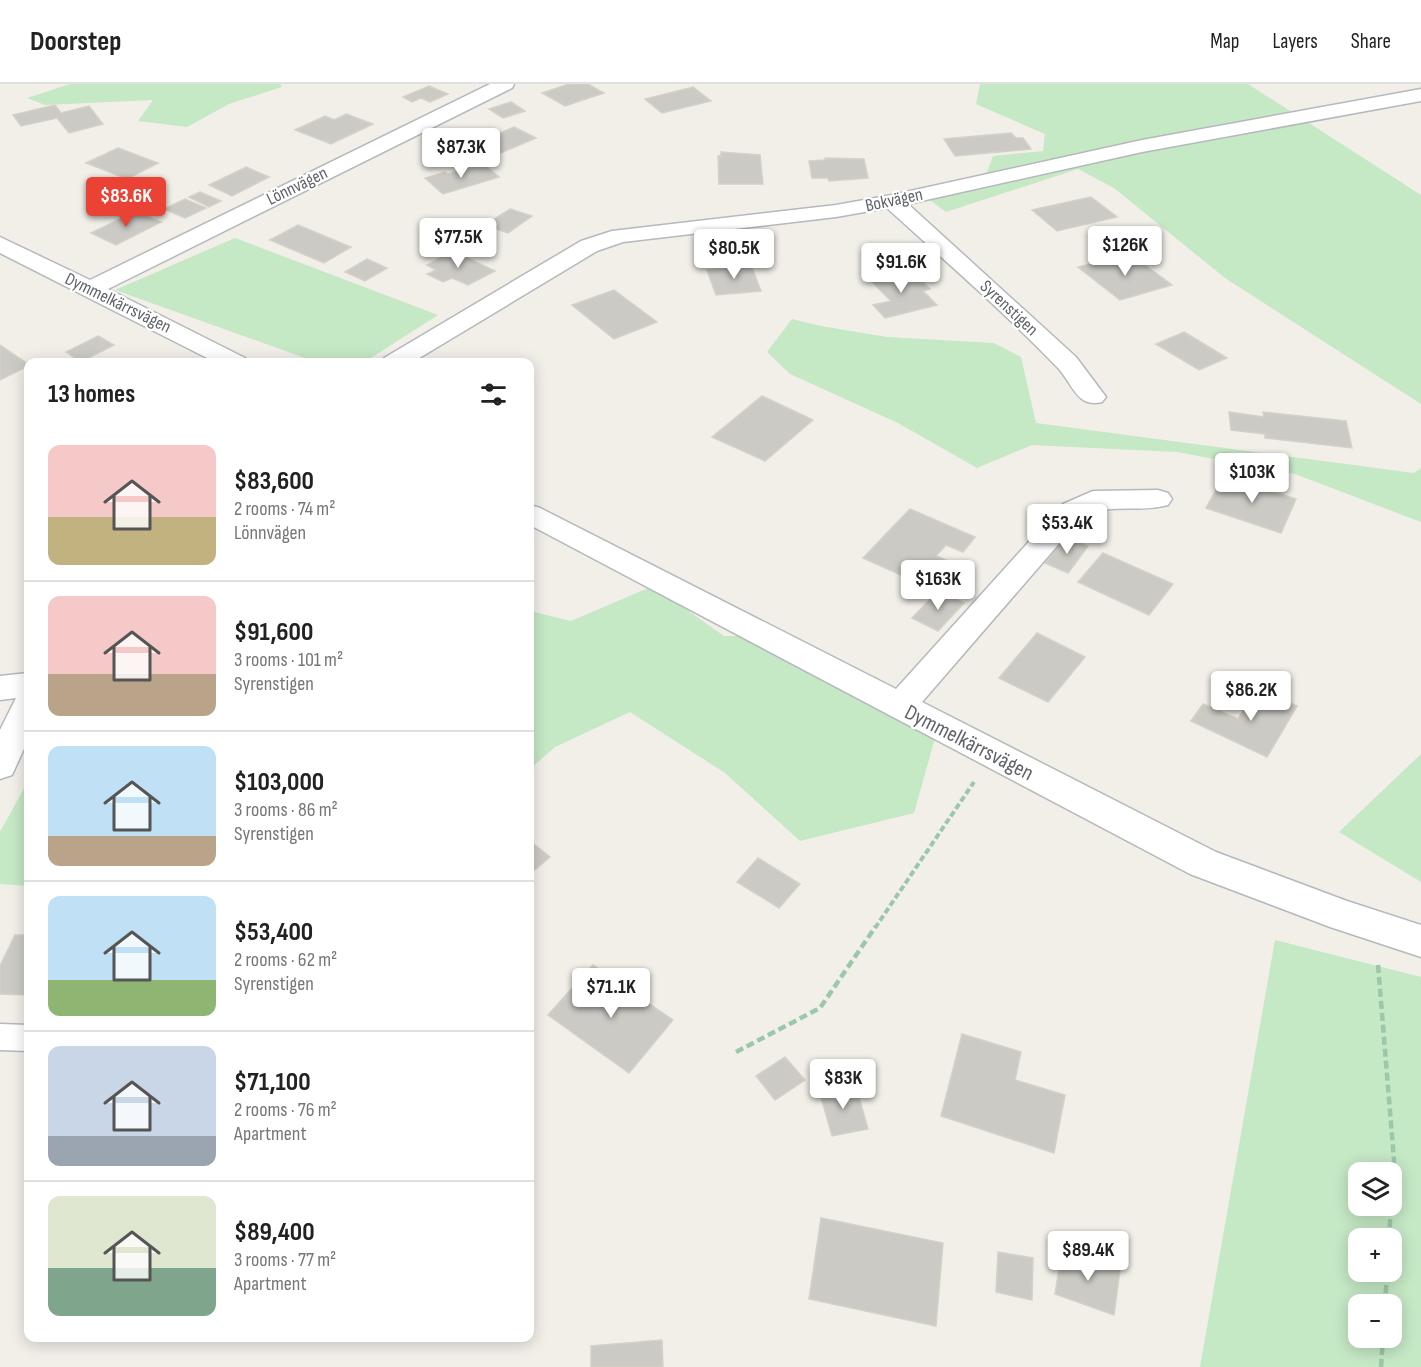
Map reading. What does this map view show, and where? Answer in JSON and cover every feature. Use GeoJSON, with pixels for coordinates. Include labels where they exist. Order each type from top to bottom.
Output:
{"type":"FeatureCollection","features":[{"type":"Feature","properties":{"kind":"street","name":"Lönnvägen"},"geometry":{"type":"LineString","coordinates":[[89,290],[505,84]]}},
{"type":"Feature","properties":{"kind":"street","name":"Bokvägen"},"geometry":{"type":"LineString","coordinates":[[401,358],[589,246],[620,237],[796,217],[892,201],[1142,146],[1421,95]]}},
{"type":"Feature","properties":{"kind":"street","name":"Syrenstigen"},"geometry":{"type":"LineString","coordinates":[[892,201],[1067,362],[1094,396]]}},
{"type":"Feature","properties":{"kind":"street","name":"Dymmelkärrsvägen"},"geometry":{"type":"LineString","coordinates":[[0,243],[226,358]]}},
{"type":"Feature","properties":{"kind":"street"},"geometry":{"type":"LineString","coordinates":[[899,707],[1073,510],[1093,500],[1158,499]]}},
{"type":"Feature","properties":{"kind":"street","name":"Dymmelkärrsvägen"},"geometry":{"type":"LineString","coordinates":[[534,516],[1203,863],[1421,941]]}},
{"type":"Feature","properties":{"kind":"street"},"geometry":{"type":"LineString","coordinates":[[0,688],[24,685]]}},
{"type":"Feature","properties":{"kind":"street"},"geometry":{"type":"LineString","coordinates":[[0,766],[24,714]]}},
{"type":"Feature","properties":{"kind":"lane"},"geometry":{"type":"LineString","coordinates":[[0,1037],[24,1038]]}},
{"type":"Feature","properties":{"kind":"path"},"geometry":{"type":"LineString","coordinates":[[736,1052],[820,1008],[993,754]]}},
{"type":"Feature","properties":{"kind":"path"},"geometry":{"type":"LineString","coordinates":[[1375,926],[1394,1162]]}},
{"type":"Feature","properties":{"kind":"path"},"geometry":{"type":"LineString","coordinates":[[1381,1367],[1382,1348]]}},
{"type":"Feature","properties":{"kind":"green space"},"geometry":{"type":"Polygon","coordinates":[[[70,84],[280,84],[282,87],[229,104],[187,127],[138,121],[153,100],[45,105],[27,98],[70,84]]]}},
{"type":"Feature","properties":{"kind":"green space"},"geometry":{"type":"Polygon","coordinates":[[[980,84],[1248,84],[1421,195],[1421,404],[1225,278],[1114,188],[1078,169],[946,212],[927,198],[983,183],[993,156],[1043,151],[1045,134],[976,104],[980,84]]]}},
{"type":"Feature","properties":{"kind":"green space"},"geometry":{"type":"Polygon","coordinates":[[[235,238],[438,315],[371,358],[305,358],[115,290],[235,238]]]}},
{"type":"Feature","properties":{"kind":"green space"},"geometry":{"type":"Polygon","coordinates":[[[792,319],[887,337],[994,343],[1021,357],[1036,423],[1414,473],[1421,468],[1421,522],[1295,474],[1177,452],[1032,445],[977,468],[898,423],[790,374],[767,352],[792,319]]]}},
{"type":"Feature","properties":{"kind":"green space"},"geometry":{"type":"Polygon","coordinates":[[[653,586],[724,636],[763,636],[935,738],[914,813],[800,841],[725,773],[630,712],[555,747],[534,765],[534,612],[571,621],[653,586]]]}},
{"type":"Feature","properties":{"kind":"green space"},"geometry":{"type":"Polygon","coordinates":[[[1421,754],[1421,882],[1339,832],[1421,754]]]}},
{"type":"Feature","properties":{"kind":"green space"},"geometry":{"type":"Polygon","coordinates":[[[24,788],[24,886],[0,884],[0,832],[24,788]]]}},
{"type":"Feature","properties":{"kind":"green space"},"geometry":{"type":"Polygon","coordinates":[[[1275,940],[1421,977],[1421,1367],[1200,1367],[1275,940]]]}},
{"type":"Feature","properties":{"kind":"building"},"geometry":{"type":"Polygon","coordinates":[[[569,84],[588,84],[604,93],[565,106],[542,93],[569,84]]]}},
{"type":"Feature","properties":{"kind":"building"},"geometry":{"type":"Polygon","coordinates":[[[429,86],[448,94],[430,102],[421,98],[412,102],[403,97],[429,86]]]}},
{"type":"Feature","properties":{"kind":"building"},"geometry":{"type":"Polygon","coordinates":[[[693,87],[711,101],[662,113],[645,99],[693,87]]]}},
{"type":"Feature","properties":{"kind":"building"},"geometry":{"type":"Polygon","coordinates":[[[511,102],[525,111],[503,118],[489,109],[511,102]]]}},
{"type":"Feature","properties":{"kind":"building"},"geometry":{"type":"Polygon","coordinates":[[[55,105],[61,113],[89,106],[103,124],[69,133],[57,118],[21,126],[13,115],[55,105]]]}},
{"type":"Feature","properties":{"kind":"building"},"geometry":{"type":"Polygon","coordinates":[[[346,114],[373,124],[331,144],[295,130],[325,116],[334,120],[346,114]]]}},
{"type":"Feature","properties":{"kind":"building"},"geometry":{"type":"Polygon","coordinates":[[[514,127],[536,138],[496,155],[474,144],[514,127]]]}},
{"type":"Feature","properties":{"kind":"building"},"geometry":{"type":"Polygon","coordinates":[[[1011,133],[1016,138],[1023,138],[1031,149],[955,156],[944,139],[1011,133]]]}},
{"type":"Feature","properties":{"kind":"building"},"geometry":{"type":"Polygon","coordinates":[[[118,148],[158,163],[127,179],[86,163],[118,148]]]}},
{"type":"Feature","properties":{"kind":"building"},"geometry":{"type":"Polygon","coordinates":[[[721,152],[760,155],[763,184],[719,184],[718,156],[721,156],[721,152]]]}},
{"type":"Feature","properties":{"kind":"building"},"geometry":{"type":"Polygon","coordinates":[[[825,158],[864,159],[868,178],[829,181],[828,178],[812,178],[809,161],[825,160],[825,158]]]}},
{"type":"Feature","properties":{"kind":"building"},"geometry":{"type":"Polygon","coordinates":[[[483,164],[499,177],[443,194],[425,178],[445,172],[448,174],[483,164]]]}},
{"type":"Feature","properties":{"kind":"building"},"geometry":{"type":"Polygon","coordinates":[[[246,167],[269,177],[232,196],[209,185],[246,167]]]}},
{"type":"Feature","properties":{"kind":"building"},"geometry":{"type":"Polygon","coordinates":[[[200,192],[221,201],[209,207],[189,197],[200,192]]]}},
{"type":"Feature","properties":{"kind":"building"},"geometry":{"type":"Polygon","coordinates":[[[1091,197],[1117,217],[1057,231],[1032,210],[1091,197]]]}},
{"type":"Feature","properties":{"kind":"building"},"geometry":{"type":"Polygon","coordinates":[[[185,199],[206,208],[185,218],[164,209],[185,199]]]}},
{"type":"Feature","properties":{"kind":"building"},"geometry":{"type":"Polygon","coordinates":[[[510,209],[532,216],[508,233],[485,225],[510,209]]]}},
{"type":"Feature","properties":{"kind":"building"},"geometry":{"type":"Polygon","coordinates":[[[136,211],[161,222],[116,245],[91,233],[136,211]]]}},
{"type":"Feature","properties":{"kind":"building"},"geometry":{"type":"Polygon","coordinates":[[[298,225],[351,247],[324,263],[270,240],[298,225]]]}},
{"type":"Feature","properties":{"kind":"building"},"geometry":{"type":"Polygon","coordinates":[[[453,251],[495,271],[468,285],[452,278],[443,282],[427,274],[436,270],[427,265],[453,251]]]}},
{"type":"Feature","properties":{"kind":"building"},"geometry":{"type":"Polygon","coordinates":[[[1130,254],[1172,285],[1120,300],[1078,267],[1130,254]]]}},
{"type":"Feature","properties":{"kind":"building"},"geometry":{"type":"Polygon","coordinates":[[[367,259],[387,268],[365,281],[345,272],[367,259]]]}},
{"type":"Feature","properties":{"kind":"building"},"geometry":{"type":"Polygon","coordinates":[[[751,265],[761,291],[716,295],[707,270],[751,265]]]}},
{"type":"Feature","properties":{"kind":"building"},"geometry":{"type":"Polygon","coordinates":[[[901,270],[913,281],[920,279],[930,289],[923,291],[937,305],[885,318],[873,305],[891,301],[868,278],[901,270]]]}},
{"type":"Feature","properties":{"kind":"building"},"geometry":{"type":"Polygon","coordinates":[[[614,290],[657,322],[614,339],[572,305],[614,290]]]}},
{"type":"Feature","properties":{"kind":"building"},"geometry":{"type":"Polygon","coordinates":[[[1184,332],[1227,358],[1199,370],[1156,344],[1184,332]]]}},
{"type":"Feature","properties":{"kind":"building"},"geometry":{"type":"Polygon","coordinates":[[[98,336],[114,345],[89,358],[75,358],[66,352],[98,336]]]}},
{"type":"Feature","properties":{"kind":"building"},"geometry":{"type":"Polygon","coordinates":[[[0,345],[24,361],[24,368],[0,380],[0,345]]]}},
{"type":"Feature","properties":{"kind":"building"},"geometry":{"type":"Polygon","coordinates":[[[762,396],[813,420],[765,461],[712,437],[762,396]]]}},
{"type":"Feature","properties":{"kind":"building"},"geometry":{"type":"Polygon","coordinates":[[[1229,412],[1264,417],[1263,412],[1346,421],[1352,448],[1265,438],[1265,434],[1231,430],[1229,412]]]}},
{"type":"Feature","properties":{"kind":"building"},"geometry":{"type":"Polygon","coordinates":[[[1224,476],[1296,499],[1281,533],[1206,508],[1224,476]]]}},
{"type":"Feature","properties":{"kind":"building"},"geometry":{"type":"Polygon","coordinates":[[[910,509],[975,537],[963,552],[946,545],[936,556],[953,563],[930,588],[863,558],[910,509]]]}},
{"type":"Feature","properties":{"kind":"building"},"geometry":{"type":"Polygon","coordinates":[[[1066,537],[1088,546],[1068,573],[1045,563],[1066,537]]]}},
{"type":"Feature","properties":{"kind":"building"},"geometry":{"type":"Polygon","coordinates":[[[1103,553],[1173,584],[1149,615],[1078,582],[1103,553]]]}},
{"type":"Feature","properties":{"kind":"building"},"geometry":{"type":"Polygon","coordinates":[[[938,591],[964,603],[938,631],[912,618],[938,591]]]}},
{"type":"Feature","properties":{"kind":"building"},"geometry":{"type":"Polygon","coordinates":[[[1037,633],[1085,657],[1048,702],[999,678],[1037,633]]]}},
{"type":"Feature","properties":{"kind":"building"},"geometry":{"type":"Polygon","coordinates":[[[1258,688],[1297,706],[1267,757],[1191,721],[1203,704],[1238,719],[1258,688]]]}},
{"type":"Feature","properties":{"kind":"building"},"geometry":{"type":"Polygon","coordinates":[[[534,844],[550,857],[534,871],[534,844]]]}},
{"type":"Feature","properties":{"kind":"building"},"geometry":{"type":"Polygon","coordinates":[[[758,858],[800,884],[779,908],[737,882],[758,858]]]}},
{"type":"Feature","properties":{"kind":"building"},"geometry":{"type":"Polygon","coordinates":[[[15,935],[24,935],[24,995],[0,994],[0,966],[15,935]]]}},
{"type":"Feature","properties":{"kind":"building"},"geometry":{"type":"Polygon","coordinates":[[[593,965],[673,1020],[629,1073],[548,1015],[593,965]]]}},
{"type":"Feature","properties":{"kind":"building"},"geometry":{"type":"Polygon","coordinates":[[[962,1034],[1021,1052],[1015,1080],[1065,1095],[1054,1153],[941,1116],[962,1034]]]}},
{"type":"Feature","properties":{"kind":"building"},"geometry":{"type":"Polygon","coordinates":[[[785,1057],[805,1080],[775,1100],[756,1076],[785,1057]]]}},
{"type":"Feature","properties":{"kind":"building"},"geometry":{"type":"Polygon","coordinates":[[[855,1083],[868,1129],[832,1136],[819,1090],[855,1083]]]}},
{"type":"Feature","properties":{"kind":"building"},"geometry":{"type":"Polygon","coordinates":[[[821,1218],[943,1243],[936,1326],[809,1299],[821,1218]]]}},
{"type":"Feature","properties":{"kind":"building"},"geometry":{"type":"Polygon","coordinates":[[[1062,1250],[1120,1270],[1114,1315],[1055,1294],[1062,1250]]]}},
{"type":"Feature","properties":{"kind":"building"},"geometry":{"type":"Polygon","coordinates":[[[998,1252],[1033,1258],[1032,1300],[996,1292],[998,1252]]]}},
{"type":"Feature","properties":{"kind":"building"},"geometry":{"type":"Polygon","coordinates":[[[662,1340],[663,1367],[591,1367],[591,1346],[662,1340]]]}}]}
